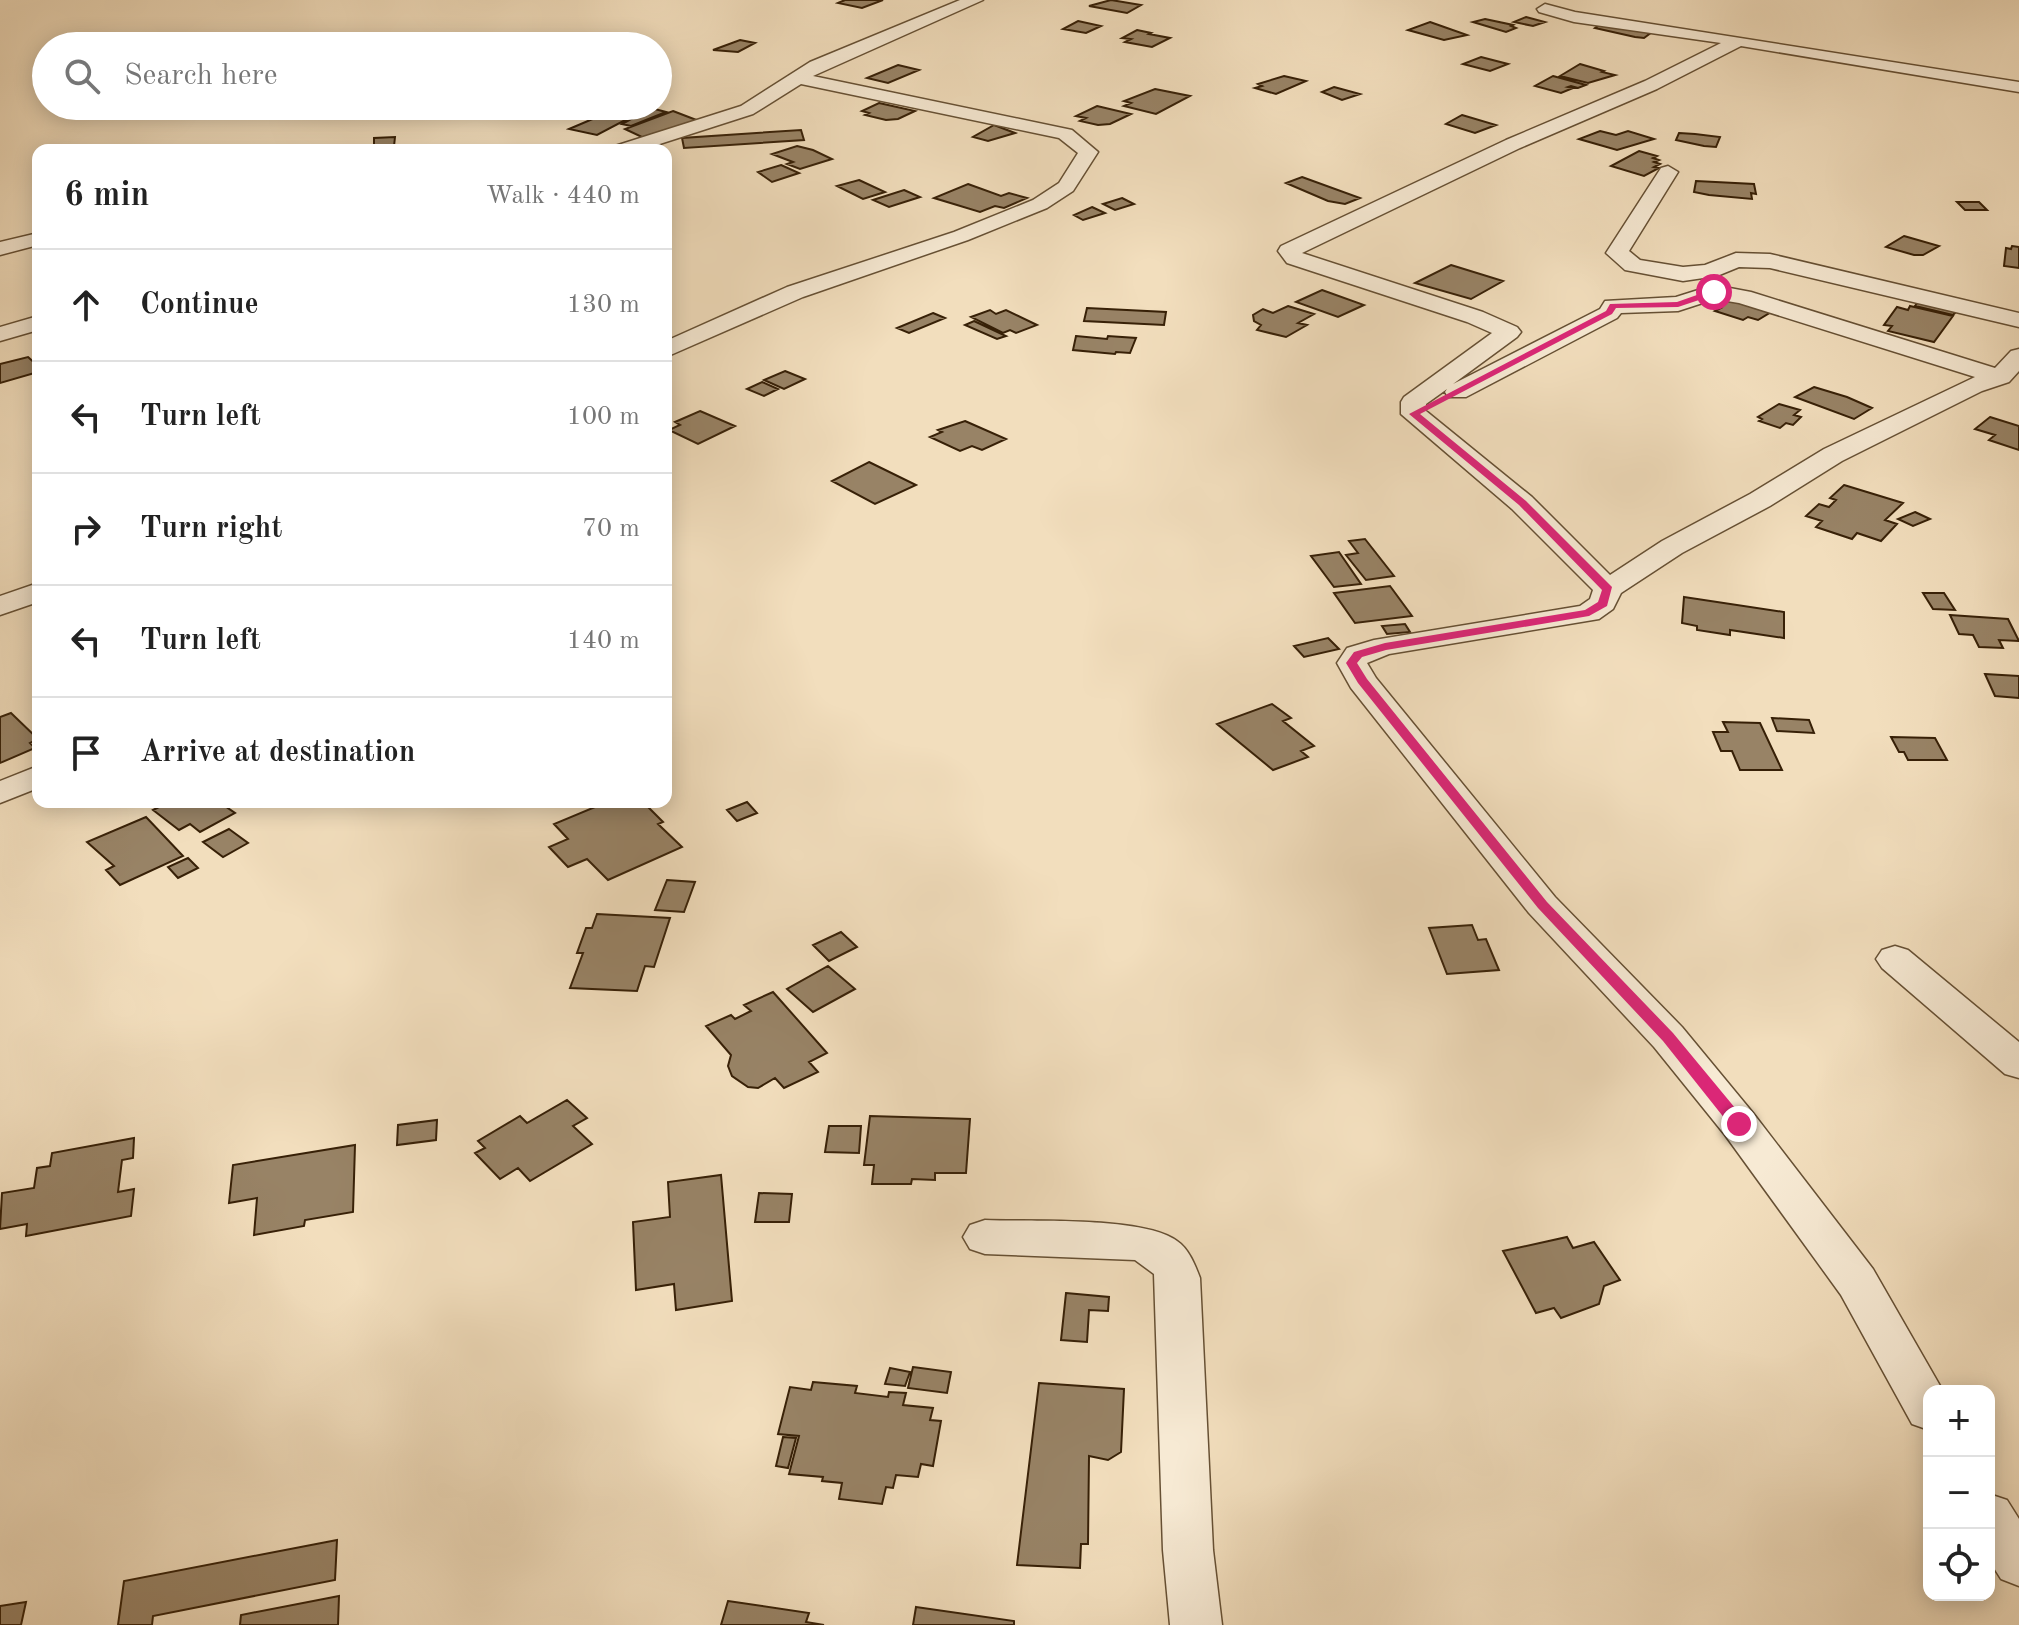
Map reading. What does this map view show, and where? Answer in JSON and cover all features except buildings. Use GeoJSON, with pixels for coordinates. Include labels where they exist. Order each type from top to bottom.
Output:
{"type":"FeatureCollection","features":[{"type":"Feature","properties":{"kind":"street"},"geometry":{"type":"LineString","coordinates":[[641,144],[747,110],[816,66],[975,0]]}},
{"type":"Feature","properties":{"kind":"street"},"geometry":{"type":"LineString","coordinates":[[1545,9],[1574,17],[2019,87]]}},
{"type":"Feature","properties":{"kind":"street"},"geometry":{"type":"LineString","coordinates":[[1608,589],[1522,503],[1414,414],[1413,402],[1509,332],[1475,317],[1316,266],[1295,258],[1289,251],[1513,144],[1651,85],[1739,41]]}},
{"type":"Feature","properties":{"kind":"street"},"geometry":{"type":"LineString","coordinates":[[672,347],[795,292],[961,236],[1040,204],[1066,187],[1088,152],[1065,134],[799,78]]}},
{"type":"Feature","properties":{"kind":"street"},"geometry":{"type":"LineString","coordinates":[[1668,172],[1617,253],[1633,265],[1683,274],[1709,271],[1736,260],[1770,261],[2019,320]]}},
{"type":"Feature","properties":{"kind":"street"},"geometry":{"type":"LineString","coordinates":[[0,249],[32,241]]}},
{"type":"Feature","properties":{"kind":"street"},"geometry":{"type":"LineString","coordinates":[[1414,414],[1609,313],[1613,306],[1678,304],[1714,292],[2010,367]]}},
{"type":"Feature","properties":{"kind":"street"},"geometry":{"type":"LineString","coordinates":[[0,334],[32,325]]}},
{"type":"Feature","properties":{"kind":"street"},"geometry":{"type":"LineString","coordinates":[[1923,1399],[1857,1282],[1739,1124],[1668,1037],[1542,905],[1362,681],[1352,663],[1358,654],[1385,646],[1589,613],[1603,603],[1608,589],[1672,547],[1760,500],[1833,455],[2010,367]]}},
{"type":"Feature","properties":{"kind":"street"},"geometry":{"type":"LineString","coordinates":[[0,606],[32,594]]}},
{"type":"Feature","properties":{"kind":"street"},"geometry":{"type":"LineString","coordinates":[[0,793],[32,779]]}},
{"type":"Feature","properties":{"kind":"street"},"geometry":{"type":"LineString","coordinates":[[1895,959],[2019,1064]]}},
{"type":"Feature","properties":{"kind":"street"},"geometry":{"type":"LineString","coordinates":[[985,1237],[1135,1243],[1157,1248],[1172,1261],[1178,1278],[1188,1550],[1196,1625]]}},
{"type":"Feature","properties":{"kind":"route"},"geometry":{"type":"LineString","coordinates":[[1714,292],[1700,294],[1678,304],[1613,306],[1609,313],[1414,414],[1522,503],[1608,589],[1603,603],[1589,613],[1385,646],[1358,654],[1352,663],[1362,681],[1542,905],[1668,1037],[1739,1124]]}}]}
